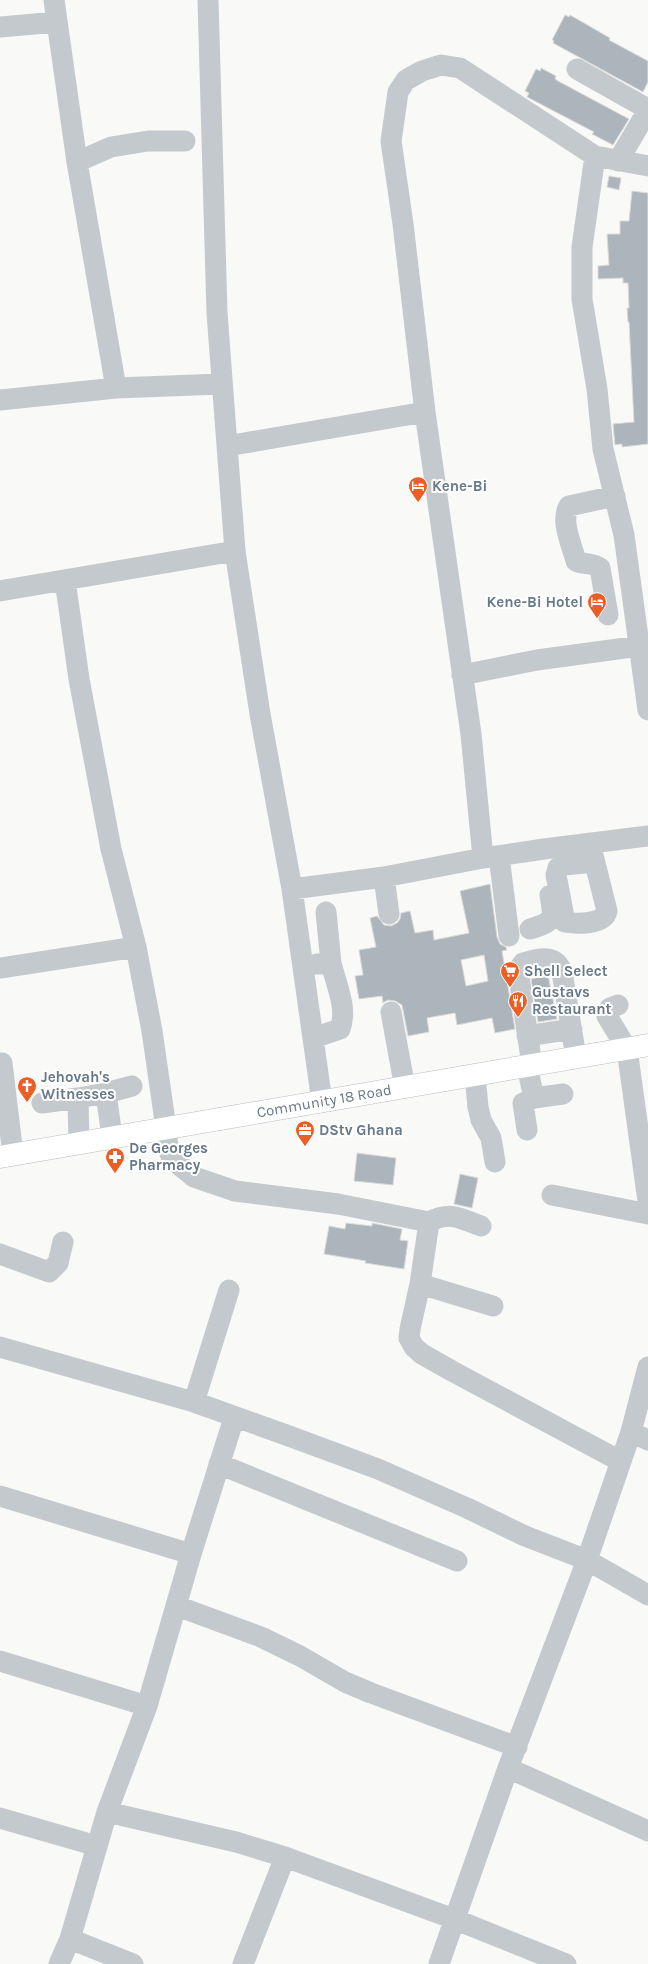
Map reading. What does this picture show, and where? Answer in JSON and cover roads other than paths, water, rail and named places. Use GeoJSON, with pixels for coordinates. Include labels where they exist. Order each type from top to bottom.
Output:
{"type":"FeatureCollection","features":[{"type":"Feature","properties":{"kind":"main road","name":"Community 18 Road"},"geometry":{"type":"LineString","coordinates":[[6,1156],[648,1045]]}},
{"type":"Feature","properties":{"kind":"street"},"geometry":{"type":"LineString","coordinates":[[54,0],[78,162],[116,388]]}},
{"type":"Feature","properties":{"kind":"street"},"geometry":{"type":"LineString","coordinates":[[208,0],[214,235],[221,384],[235,551],[260,714],[292,889],[322,1102]]}},
{"type":"Feature","properties":{"kind":"street"},"geometry":{"type":"LineString","coordinates":[[0,27],[57,22]]}},
{"type":"Feature","properties":{"kind":"street"},"geometry":{"type":"LineString","coordinates":[[509,936],[491,857],[477,781],[425,412],[403,224],[391,141],[398,92],[406,80],[422,71],[441,65],[460,68],[595,156],[648,166]]}},
{"type":"Feature","properties":{"kind":"street"},"geometry":{"type":"LineString","coordinates":[[577,69],[648,110],[618,161]]}},
{"type":"Feature","properties":{"kind":"street"},"geometry":{"type":"LineString","coordinates":[[78,162],[111,147],[148,140],[185,141]]}},
{"type":"Feature","properties":{"kind":"street"},"geometry":{"type":"LineString","coordinates":[[595,156],[582,247],[582,299],[597,389],[603,449],[624,535],[643,646],[648,710]]}},
{"type":"Feature","properties":{"kind":"street"},"geometry":{"type":"LineString","coordinates":[[0,400],[116,388],[221,384]]}},
{"type":"Feature","properties":{"kind":"street"},"geometry":{"type":"LineString","coordinates":[[227,446],[425,412]]}},
{"type":"Feature","properties":{"kind":"street"},"geometry":{"type":"LineString","coordinates":[[608,616],[600,568],[597,565],[582,564],[576,561],[565,520],[566,511],[569,506],[614,496]]}},
{"type":"Feature","properties":{"kind":"street"},"geometry":{"type":"LineString","coordinates":[[0,591],[235,551]]}},
{"type":"Feature","properties":{"kind":"street"},"geometry":{"type":"LineString","coordinates":[[65,580],[79,679],[111,849],[136,947],[152,1031],[168,1148],[172,1159],[194,1177],[235,1192],[338,1204],[429,1222],[440,1217],[453,1216],[481,1226]]}},
{"type":"Feature","properties":{"kind":"street"},"geometry":{"type":"LineString","coordinates":[[462,675],[537,660],[643,646]]}},
{"type":"Feature","properties":{"kind":"street"},"geometry":{"type":"LineString","coordinates":[[292,889],[384,878],[491,857],[544,849],[592,852],[648,836]]}},
{"type":"Feature","properties":{"kind":"street"},"geometry":{"type":"LineString","coordinates":[[530,929],[547,924],[552,920],[553,915],[544,849]]}},
{"type":"Feature","properties":{"kind":"street"},"geometry":{"type":"LineString","coordinates":[[384,878],[389,914]]}},
{"type":"Feature","properties":{"kind":"street"},"geometry":{"type":"LineString","coordinates":[[313,1038],[340,1029],[343,1022],[343,1013],[331,963],[326,912]]}},
{"type":"Feature","properties":{"kind":"street"},"geometry":{"type":"LineString","coordinates":[[0,968],[136,947]]}},
{"type":"Feature","properties":{"kind":"street"},"geometry":{"type":"LineString","coordinates":[[534,1098],[518,970],[523,963],[539,958],[551,960],[560,966],[576,1057]]}},
{"type":"Feature","properties":{"kind":"street"},"geometry":{"type":"LineString","coordinates":[[303,965],[331,963]]}},
{"type":"Feature","properties":{"kind":"street"},"geometry":{"type":"LineString","coordinates":[[618,1005],[610,1008],[607,1016],[627,1048],[647,1180],[648,1201]]}},
{"type":"Feature","properties":{"kind":"street"},"geometry":{"type":"LineString","coordinates":[[391,1012],[405,1088]]}},
{"type":"Feature","properties":{"kind":"street"},"geometry":{"type":"LineString","coordinates":[[527,1036],[572,1029]]}},
{"type":"Feature","properties":{"kind":"street"},"geometry":{"type":"LineString","coordinates":[[2,1062],[6,1156]]}},
{"type":"Feature","properties":{"kind":"street"},"geometry":{"type":"LineString","coordinates":[[475,1076],[478,1107],[481,1120],[491,1138],[494,1162]]}},
{"type":"Feature","properties":{"kind":"street"},"geometry":{"type":"LineString","coordinates":[[42,1103],[78,1098],[132,1086]]}},
{"type":"Feature","properties":{"kind":"street"},"geometry":{"type":"LineString","coordinates":[[106,1092],[112,1137]]}},
{"type":"Feature","properties":{"kind":"street"},"geometry":{"type":"LineString","coordinates":[[526,1130],[523,1103],[534,1098],[563,1094]]}},
{"type":"Feature","properties":{"kind":"street"},"geometry":{"type":"LineString","coordinates":[[78,1098],[79,1143]]}},
{"type":"Feature","properties":{"kind":"street"},"geometry":{"type":"LineString","coordinates":[[552,1195],[648,1214]]}},
{"type":"Feature","properties":{"kind":"street"},"geometry":{"type":"LineString","coordinates":[[429,1222],[420,1284],[409,1338],[418,1350],[620,1461]]}},
{"type":"Feature","properties":{"kind":"street"},"geometry":{"type":"LineString","coordinates":[[0,1254],[48,1272],[58,1263],[63,1242]]}},
{"type":"Feature","properties":{"kind":"street"},"geometry":{"type":"LineString","coordinates":[[420,1284],[493,1306]]}},
{"type":"Feature","properties":{"kind":"street"},"geometry":{"type":"LineString","coordinates":[[194,1402],[229,1290]]}},
{"type":"Feature","properties":{"kind":"street"},"geometry":{"type":"LineString","coordinates":[[0,1347],[194,1402],[234,1418],[289,1436],[378,1469],[467,1508],[525,1536],[587,1560],[648,1595]]}},
{"type":"Feature","properties":{"kind":"street"},"geometry":{"type":"LineString","coordinates":[[439,1964],[516,1746],[587,1560],[620,1461],[639,1436],[648,1368]]}},
{"type":"Feature","properties":{"kind":"street"},"geometry":{"type":"LineString","coordinates":[[59,1964],[70,1939],[107,1812],[147,1706],[191,1554],[234,1418]]}},
{"type":"Feature","properties":{"kind":"street"},"geometry":{"type":"LineString","coordinates":[[219,1464],[457,1561]]}},
{"type":"Feature","properties":{"kind":"street"},"geometry":{"type":"LineString","coordinates":[[0,1496],[191,1554]]}},
{"type":"Feature","properties":{"kind":"street"},"geometry":{"type":"LineString","coordinates":[[177,1606],[261,1637],[300,1656],[345,1682],[516,1746]]}},
{"type":"Feature","properties":{"kind":"street"},"geometry":{"type":"LineString","coordinates":[[0,1661],[147,1706]]}},
{"type":"Feature","properties":{"kind":"street"},"geometry":{"type":"LineString","coordinates":[[508,1768],[648,1831]]}},
{"type":"Feature","properties":{"kind":"street"},"geometry":{"type":"LineString","coordinates":[[107,1812],[236,1842],[285,1857],[454,1919],[566,1964]]}},
{"type":"Feature","properties":{"kind":"street"},"geometry":{"type":"LineString","coordinates":[[0,1818],[97,1846]]}},
{"type":"Feature","properties":{"kind":"street"},"geometry":{"type":"LineString","coordinates":[[243,1964],[285,1857]]}},
{"type":"Feature","properties":{"kind":"street"},"geometry":{"type":"LineString","coordinates":[[70,1939],[133,1964]]}},
{"type":"Feature","properties":{"kind":"place","name":"Kene-Bi"},"geometry":{"type":"Point","coordinates":[418,503]}},
{"type":"Feature","properties":{"kind":"place","name":"Kene-Bi Hotel"},"geometry":{"type":"Point","coordinates":[597,619]}},
{"type":"Feature","properties":{"kind":"place","name":"Shell Select"},"geometry":{"type":"Point","coordinates":[510,988]}},
{"type":"Feature","properties":{"kind":"place","name":"Gustavs Restaurant"},"geometry":{"type":"Point","coordinates":[518,1018]}},
{"type":"Feature","properties":{"kind":"place","name":"Jehovah's Witnesses"},"geometry":{"type":"Point","coordinates":[27,1103]}},
{"type":"Feature","properties":{"kind":"place","name":"DStv Ghana"},"geometry":{"type":"Point","coordinates":[305,1147]}},
{"type":"Feature","properties":{"kind":"place","name":"De Georges Pharmacy"},"geometry":{"type":"Point","coordinates":[115,1174]}}]}
